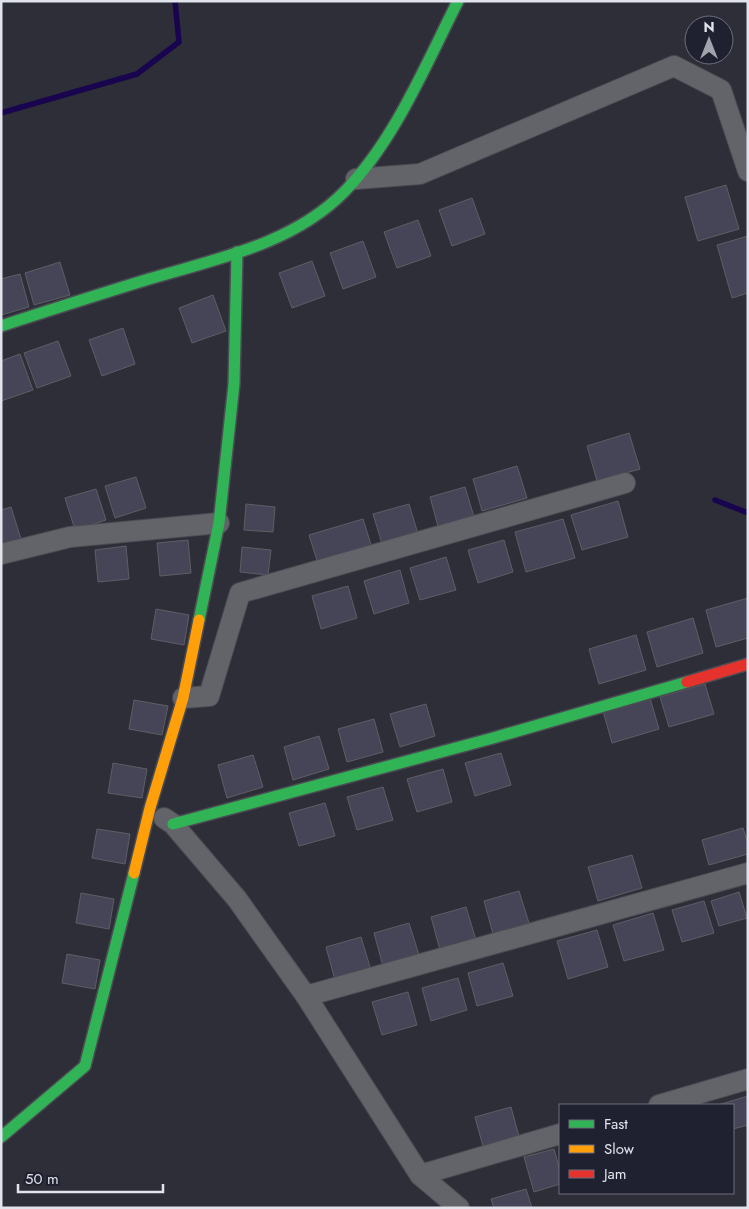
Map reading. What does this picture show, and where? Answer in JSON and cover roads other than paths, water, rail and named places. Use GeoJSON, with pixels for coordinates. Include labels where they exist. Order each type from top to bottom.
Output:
{"type":"FeatureCollection","features":[{"type":"Feature","properties":{"kind":"street"},"geometry":{"type":"LineString","coordinates":[[1,326],[237,252],[285,232],[316,216],[331,205],[356,179],[402,108],[458,1]]}},
{"type":"Feature","properties":{"kind":"street"},"geometry":{"type":"LineString","coordinates":[[356,179],[420,174],[674,66],[721,90],[748,171]]}},
{"type":"Feature","properties":{"kind":"street"},"geometry":{"type":"LineString","coordinates":[[1,1137],[86,1066],[150,808],[183,698],[219,523],[234,384],[237,252]]}},
{"type":"Feature","properties":{"kind":"street"},"geometry":{"type":"LineString","coordinates":[[183,698],[209,696],[240,593],[625,483]]}},
{"type":"Feature","properties":{"kind":"street"},"geometry":{"type":"LineString","coordinates":[[1,554],[70,537],[219,523]]}},
{"type":"Feature","properties":{"kind":"street"},"geometry":{"type":"LineString","coordinates":[[173,824],[493,738],[748,664]]}},
{"type":"Feature","properties":{"kind":"street"},"geometry":{"type":"LineString","coordinates":[[150,808],[173,824],[237,899],[306,996],[420,1175],[459,1208]]}},
{"type":"Feature","properties":{"kind":"street"},"geometry":{"type":"LineString","coordinates":[[306,996],[748,873]]}},
{"type":"Feature","properties":{"kind":"street"},"geometry":{"type":"LineString","coordinates":[[663,1104],[748,1080]]}},
{"type":"Feature","properties":{"kind":"street"},"geometry":{"type":"LineString","coordinates":[[420,1175],[559,1134]]}},
{"type":"Feature","properties":{"kind":"waterway"},"geometry":{"type":"LineString","coordinates":[[1,113],[137,74],[179,42],[175,1]]}},
{"type":"Feature","properties":{"kind":"waterway"},"geometry":{"type":"LineString","coordinates":[[715,500],[748,513]]}}]}
